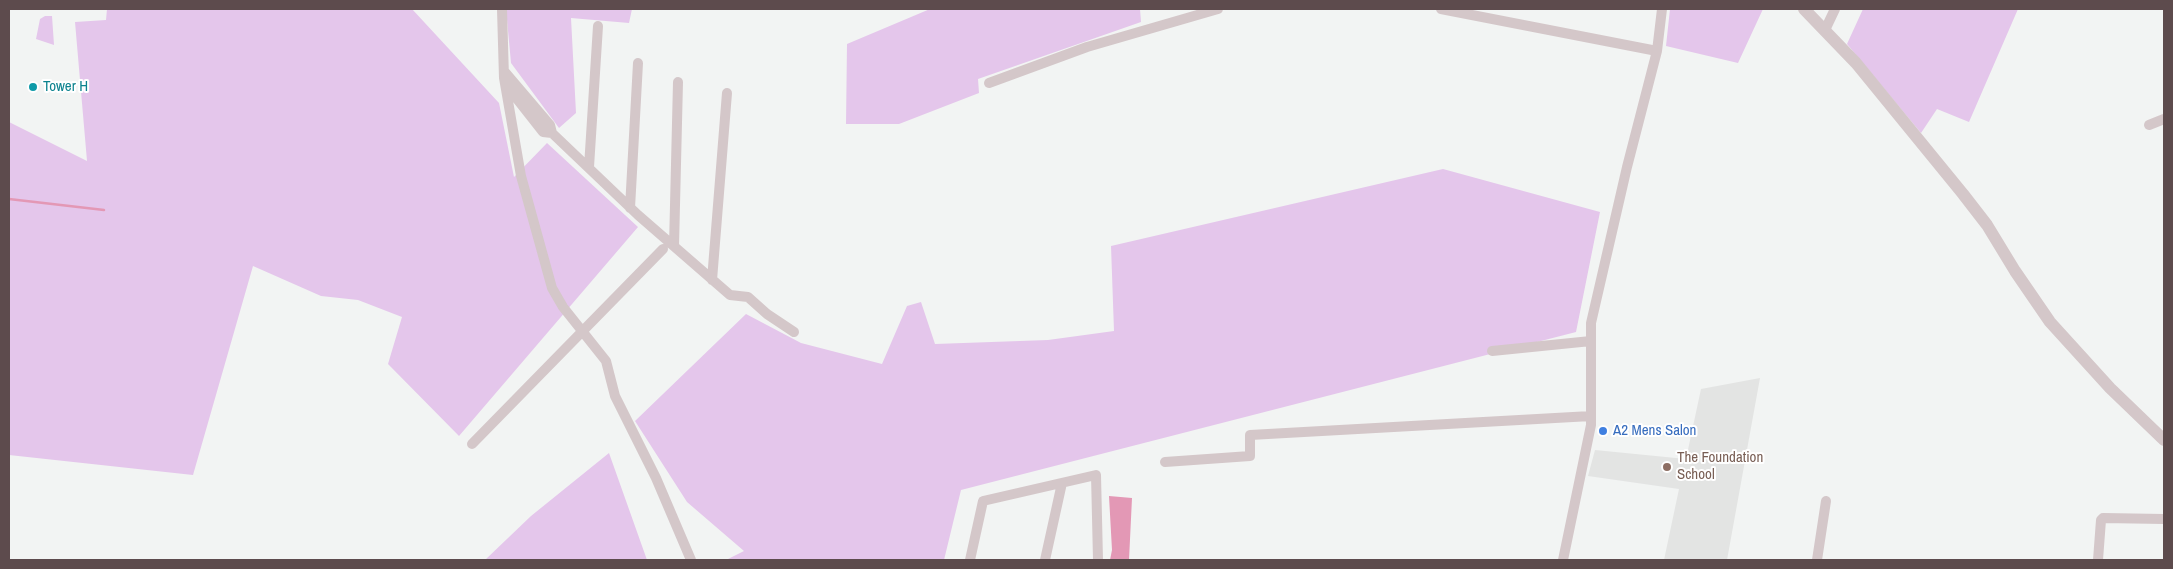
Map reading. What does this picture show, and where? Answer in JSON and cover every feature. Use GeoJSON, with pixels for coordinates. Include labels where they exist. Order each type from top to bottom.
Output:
{"type":"FeatureCollection","features":[{"type":"Feature","properties":{"kind":"street"},"geometry":{"type":"LineString","coordinates":[[502,9],[505,84],[521,176],[552,288],[606,361],[615,396],[656,478],[691,560]]}},
{"type":"Feature","properties":{"kind":"street"},"geometry":{"type":"LineString","coordinates":[[989,82],[1087,47],[1218,9]]}},
{"type":"Feature","properties":{"kind":"street"},"geometry":{"type":"LineString","coordinates":[[1441,9],[1657,51]]}},
{"type":"Feature","properties":{"kind":"street"},"geometry":{"type":"LineString","coordinates":[[1563,560],[1586,459],[1591,416],[1591,323],[1627,167],[1657,51],[1662,9]]}},
{"type":"Feature","properties":{"kind":"street"},"geometry":{"type":"LineString","coordinates":[[1804,9],[1856,63],[1987,225],[2015,271],[2050,322],[2110,388],[2164,440]]}},
{"type":"Feature","properties":{"kind":"street"},"geometry":{"type":"LineString","coordinates":[[1825,30],[1835,9]]}},
{"type":"Feature","properties":{"kind":"street"},"geometry":{"type":"LineString","coordinates":[[589,168],[598,26]]}},
{"type":"Feature","properties":{"kind":"street"},"geometry":{"type":"LineString","coordinates":[[630,208],[638,63]]}},
{"type":"Feature","properties":{"kind":"street"},"geometry":{"type":"LineString","coordinates":[[504,70],[550,125],[552,134]]}},
{"type":"Feature","properties":{"kind":"street"},"geometry":{"type":"LineString","coordinates":[[674,246],[678,82]]}},
{"type":"Feature","properties":{"kind":"street"},"geometry":{"type":"LineString","coordinates":[[505,84],[544,132],[552,134],[630,208],[730,296],[748,297],[755,301],[767,314],[794,332]]}},
{"type":"Feature","properties":{"kind":"street"},"geometry":{"type":"LineString","coordinates":[[712,280],[727,93]]}},
{"type":"Feature","properties":{"kind":"street"},"geometry":{"type":"LineString","coordinates":[[2150,125],[2164,119]]}},
{"type":"Feature","properties":{"kind":"street"},"geometry":{"type":"LineString","coordinates":[[472,444],[662,249]]}},
{"type":"Feature","properties":{"kind":"street"},"geometry":{"type":"LineString","coordinates":[[1492,351],[1591,341]]}},
{"type":"Feature","properties":{"kind":"street"},"geometry":{"type":"LineString","coordinates":[[1165,462],[1250,456],[1250,435],[1591,416]]}},
{"type":"Feature","properties":{"kind":"street"},"geometry":{"type":"LineString","coordinates":[[970,560],[983,501],[1096,475],[1098,560]]}},
{"type":"Feature","properties":{"kind":"street"},"geometry":{"type":"LineString","coordinates":[[1045,560],[1062,483]]}},
{"type":"Feature","properties":{"kind":"street"},"geometry":{"type":"LineString","coordinates":[[1817,560],[1826,501]]}},
{"type":"Feature","properties":{"kind":"street"},"geometry":{"type":"LineString","coordinates":[[2098,560],[2101,520],[2103,518],[2164,519]]}},
{"type":"Feature","properties":{"kind":"shaded area"},"geometry":{"type":"Polygon","coordinates":[[[107,9],[412,9],[499,103],[514,177],[547,143],[638,227],[459,436],[388,364],[402,317],[358,300],[321,296],[253,266],[193,475],[9,455],[9,122],[87,161],[75,22],[106,20],[107,9]]]}},
{"type":"Feature","properties":{"kind":"shaded area"},"geometry":{"type":"Polygon","coordinates":[[[506,9],[632,9],[629,23],[571,18],[576,113],[559,128],[511,63],[506,9]]]}},
{"type":"Feature","properties":{"kind":"shaded area"},"geometry":{"type":"Polygon","coordinates":[[[930,9],[1140,9],[1141,22],[978,79],[979,93],[899,124],[846,124],[847,44],[930,9]]]}},
{"type":"Feature","properties":{"kind":"shaded area"},"geometry":{"type":"Polygon","coordinates":[[[1670,9],[1763,9],[1738,63],[1666,46],[1670,9]]]}},
{"type":"Feature","properties":{"kind":"shaded area"},"geometry":{"type":"Polygon","coordinates":[[[1863,9],[2018,9],[1969,122],[1937,109],[1921,133],[1847,44],[1863,9]]]}},
{"type":"Feature","properties":{"kind":"shaded area"},"geometry":{"type":"Polygon","coordinates":[[[45,16],[52,16],[54,45],[36,39],[40,19],[45,16]]]}},
{"type":"Feature","properties":{"kind":"shaded area"},"geometry":{"type":"Polygon","coordinates":[[[1443,169],[1600,212],[1576,332],[961,490],[944,560],[726,560],[744,551],[687,502],[635,421],[746,314],[801,343],[882,364],[907,306],[921,302],[935,344],[1048,340],[1114,331],[1111,246],[1443,169]]]}},
{"type":"Feature","properties":{"kind":"shaded area","name":"The Foundation School"},"geometry":{"type":"Polygon","coordinates":[[[1760,378],[1727,560],[1664,560],[1679,489],[1588,476],[1595,450],[1686,459],[1701,389],[1760,378]]]}},
{"type":"Feature","properties":{"kind":"shaded area"},"geometry":{"type":"Polygon","coordinates":[[[609,453],[647,560],[485,560],[531,516],[609,453]]]}},
{"type":"Feature","properties":{"kind":"shaded area"},"geometry":{"type":"Polygon","coordinates":[[[1109,496],[1132,498],[1129,560],[1110,560],[1112,550],[1109,496]]]}},
{"type":"Feature","properties":{"kind":"waterway"},"geometry":{"type":"LineString","coordinates":[[9,199],[104,210]]}},
{"type":"Feature","properties":{"kind":"place","name":"Tower H"},"geometry":{"type":"Point","coordinates":[33,87]}},
{"type":"Feature","properties":{"kind":"place","name":"A2 Mens Salon"},"geometry":{"type":"Point","coordinates":[1603,431]}},
{"type":"Feature","properties":{"kind":"place","name":"The Foundation School"},"geometry":{"type":"Point","coordinates":[1667,467]}}]}
